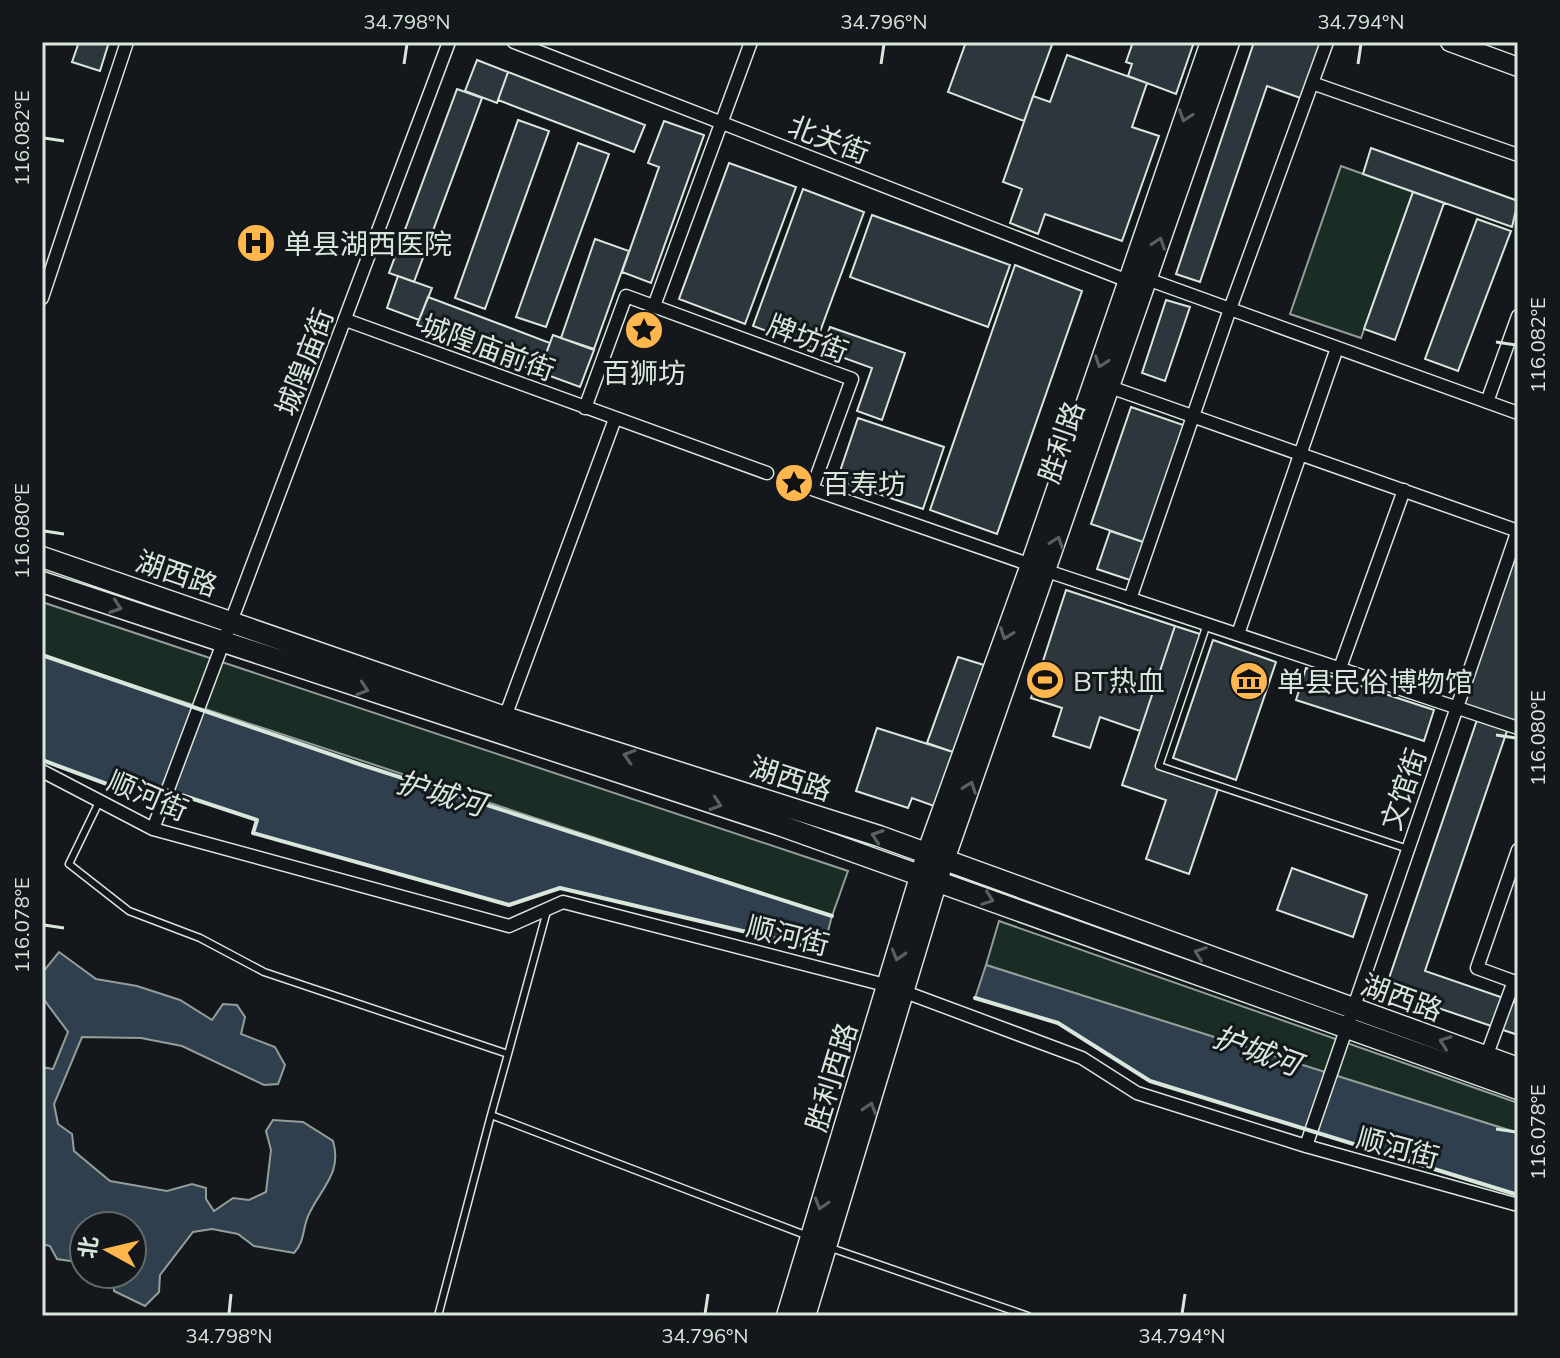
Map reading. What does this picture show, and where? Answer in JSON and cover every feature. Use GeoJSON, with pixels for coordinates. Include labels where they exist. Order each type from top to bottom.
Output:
{"type":"FeatureCollection","features":[{"type":"Feature","properties":{"kind":"main road","name":"胜利路"},"geometry":{"type":"LineString","coordinates":[[935,857],[1138,280],[1211,42]]}},
{"type":"Feature","properties":{"kind":"main road","name":"胜利路"},"geometry":{"type":"LineString","coordinates":[[1039,568],[1110,387],[1138,280],[1229,42]]}},
{"type":"Feature","properties":{"kind":"main road","name":"湖西路"},"geometry":{"type":"LineString","coordinates":[[42,557],[505,717],[935,857],[1350,1018],[1518,1089]]}},
{"type":"Feature","properties":{"kind":"main road","name":"湖西路"},"geometry":{"type":"LineString","coordinates":[[42,582],[1350,1018],[1518,1068]]}},
{"type":"Feature","properties":{"kind":"main road","name":"胜利西路"},"geometry":{"type":"LineString","coordinates":[[787,1316],[819,1242],[935,857]]}},
{"type":"Feature","properties":{"kind":"main road","name":"胜利西路"},"geometry":{"type":"LineString","coordinates":[[805,1316],[819,1242]]}},
{"type":"Feature","properties":{"kind":"street"},"geometry":{"type":"LineString","coordinates":[[42,298],[127,42]]}},
{"type":"Feature","properties":{"kind":"street","name":"城隍庙街"},"geometry":{"type":"LineString","coordinates":[[153,829],[449,42]]}},
{"type":"Feature","properties":{"kind":"street","name":"北关街"},"geometry":{"type":"LineString","coordinates":[[514,42],[1138,280],[1230,309],[1518,413]]}},
{"type":"Feature","properties":{"kind":"street"},"geometry":{"type":"LineString","coordinates":[[654,306],[751,42]]}},
{"type":"Feature","properties":{"kind":"street"},"geometry":{"type":"LineString","coordinates":[[1130,599],[1230,309],[1327,42]]}},
{"type":"Feature","properties":{"kind":"street"},"geometry":{"type":"LineString","coordinates":[[1450,42],[1482,48],[1518,67]]}},
{"type":"Feature","properties":{"kind":"street"},"geometry":{"type":"LineString","coordinates":[[1312,83],[1518,155]]}},
{"type":"Feature","properties":{"kind":"street","name":"牌坊街"},"geometry":{"type":"LineString","coordinates":[[585,408],[626,296],[852,379],[812,489],[1039,568]]}},
{"type":"Feature","properties":{"kind":"street"},"geometry":{"type":"LineString","coordinates":[[1487,402],[1518,316]]}},
{"type":"Feature","properties":{"kind":"street","name":"城隍庙前街"},"geometry":{"type":"LineString","coordinates":[[346,320],[767,473]]}},
{"type":"Feature","properties":{"kind":"street"},"geometry":{"type":"LineString","coordinates":[[1238,634],[1337,348]]}},
{"type":"Feature","properties":{"kind":"street"},"geometry":{"type":"LineString","coordinates":[[1110,387],[1518,530]]}},
{"type":"Feature","properties":{"kind":"street"},"geometry":{"type":"LineString","coordinates":[[505,717],[615,419]]}},
{"type":"Feature","properties":{"kind":"street"},"geometry":{"type":"LineString","coordinates":[[1340,668],[1404,490]]}},
{"type":"Feature","properties":{"kind":"street","name":"文馆街"},"geometry":{"type":"LineString","coordinates":[[1306,1146],[1518,530]]}},
{"type":"Feature","properties":{"kind":"street"},"geometry":{"type":"LineString","coordinates":[[1039,568],[1518,728]]}},
{"type":"Feature","properties":{"kind":"street","name":"顺河街"},"geometry":{"type":"LineString","coordinates":[[42,771],[153,829],[509,926],[563,902],[897,989],[1082,1058],[1137,1093],[1306,1146],[1518,1205]]}},
{"type":"Feature","properties":{"kind":"street"},"geometry":{"type":"LineString","coordinates":[[1486,1057],[1516,982],[1477,968],[1517,856]]}},
{"type":"Feature","properties":{"kind":"lane"},"geometry":{"type":"LineString","coordinates":[[1207,624],[1159,766],[1408,849]]}},
{"type":"Feature","properties":{"kind":"lane"},"geometry":{"type":"LineString","coordinates":[[100,801],[69,864],[129,911],[200,938],[264,972],[508,1054]]}},
{"type":"Feature","properties":{"kind":"lane"},"geometry":{"type":"LineString","coordinates":[[438,1316],[548,908]]}},
{"type":"Feature","properties":{"kind":"lane"},"geometry":{"type":"LineString","coordinates":[[491,1115],[819,1242],[1028,1316]]}},
{"type":"Feature","properties":{"kind":"green space"},"geometry":{"type":"Polygon","coordinates":[[[1341,166],[1413,192],[1361,338],[1290,314],[1341,166]]]}},
{"type":"Feature","properties":{"kind":"green space"},"geometry":{"type":"Polygon","coordinates":[[[42,602],[848,871],[832,916],[42,655],[42,602]]]}},
{"type":"Feature","properties":{"kind":"green space"},"geometry":{"type":"Polygon","coordinates":[[[999,921],[1518,1103],[1518,1133],[986,965],[999,921]]]}},
{"type":"Feature","properties":{"kind":"water","name":"护城河"},"geometry":{"type":"Polygon","coordinates":[[[42,655],[356,763],[832,916],[823,950],[561,888],[509,905],[253,833],[256,820],[131,778],[123,790],[42,760],[42,655]]]}},
{"type":"Feature","properties":{"kind":"water"},"geometry":{"type":"Polygon","coordinates":[[[59,952],[96,979],[137,986],[180,1000],[212,1020],[223,1004],[237,1005],[245,1017],[241,1034],[275,1047],[285,1065],[278,1084],[264,1085],[182,1046],[141,1038],[82,1037],[54,1104],[58,1124],[72,1134],[74,1151],[110,1181],[167,1191],[192,1184],[206,1188],[206,1199],[214,1211],[233,1198],[249,1200],[266,1192],[271,1150],[266,1131],[273,1120],[303,1122],[333,1141],[335,1162],[294,1253],[254,1246],[238,1234],[212,1229],[193,1232],[160,1275],[159,1292],[145,1306],[114,1290],[148,1290],[148,1210],[68,1210],[68,1261],[57,1259],[50,1246],[42,1244],[42,1067],[53,1069],[68,1032],[42,997],[42,973],[59,952]]]}},
{"type":"Feature","properties":{"kind":"water"},"geometry":{"type":"Polygon","coordinates":[[[986,965],[1518,1133],[1518,1195],[1150,1081],[1058,1023],[975,998],[986,965]]]}},
{"type":"Feature","properties":{"kind":"building"},"geometry":{"type":"Polygon","coordinates":[[[79,42],[109,42],[100,71],[72,62],[79,42]]]}},
{"type":"Feature","properties":{"kind":"building"},"geometry":{"type":"Polygon","coordinates":[[[966,42],[1053,42],[1024,121],[948,92],[966,42]]]}},
{"type":"Feature","properties":{"kind":"building"},"geometry":{"type":"Polygon","coordinates":[[[1133,42],[1194,42],[1176,94],[1128,76],[1132,64],[1126,62],[1133,42]]]}},
{"type":"Feature","properties":{"kind":"building"},"geometry":{"type":"Polygon","coordinates":[[[1254,42],[1327,42],[1306,100],[1267,86],[1200,282],[1176,274],[1254,42]]]}},
{"type":"Feature","properties":{"kind":"building"},"geometry":{"type":"Polygon","coordinates":[[[1067,55],[1147,83],[1132,127],[1159,136],[1122,241],[1045,214],[1038,234],[1010,223],[1022,189],[1003,182],[1033,96],[1050,102],[1067,55]]]}},
{"type":"Feature","properties":{"kind":"building"},"geometry":{"type":"Polygon","coordinates":[[[477,60],[508,72],[497,103],[465,91],[477,60]]]}},
{"type":"Feature","properties":{"kind":"building"},"geometry":{"type":"Polygon","coordinates":[[[508,72],[645,125],[634,152],[498,100],[508,72]]]}},
{"type":"Feature","properties":{"kind":"building"},"geometry":{"type":"Polygon","coordinates":[[[457,89],[482,98],[414,282],[389,273],[457,89]]]}},
{"type":"Feature","properties":{"kind":"building"},"geometry":{"type":"Polygon","coordinates":[[[518,120],[549,131],[485,309],[455,298],[518,120]]]}},
{"type":"Feature","properties":{"kind":"building"},"geometry":{"type":"Polygon","coordinates":[[[664,121],[704,135],[651,283],[622,272],[659,167],[648,163],[664,121]]]}},
{"type":"Feature","properties":{"kind":"building"},"geometry":{"type":"Polygon","coordinates":[[[578,143],[609,154],[546,327],[516,317],[578,143]]]}},
{"type":"Feature","properties":{"kind":"building"},"geometry":{"type":"Polygon","coordinates":[[[1371,148],[1518,201],[1512,227],[1363,174],[1371,148]]]}},
{"type":"Feature","properties":{"kind":"building"},"geometry":{"type":"Polygon","coordinates":[[[729,163],[796,187],[745,324],[679,299],[729,163]]]}},
{"type":"Feature","properties":{"kind":"building"},"geometry":{"type":"Polygon","coordinates":[[[803,189],[864,212],[814,348],[753,326],[803,189]]]}},
{"type":"Feature","properties":{"kind":"building"},"geometry":{"type":"Polygon","coordinates":[[[1413,192],[1444,203],[1395,340],[1364,329],[1413,192]]]}},
{"type":"Feature","properties":{"kind":"building"},"geometry":{"type":"Polygon","coordinates":[[[872,215],[1010,265],[988,327],[850,277],[872,215]]]}},
{"type":"Feature","properties":{"kind":"building"},"geometry":{"type":"Polygon","coordinates":[[[1477,219],[1511,231],[1458,371],[1425,359],[1477,219]]]}},
{"type":"Feature","properties":{"kind":"building"},"geometry":{"type":"Polygon","coordinates":[[[595,239],[629,251],[594,349],[561,338],[595,239]]]}},
{"type":"Feature","properties":{"kind":"building"},"geometry":{"type":"Polygon","coordinates":[[[1015,265],[1082,291],[997,534],[930,510],[1015,265]]]}},
{"type":"Feature","properties":{"kind":"building"},"geometry":{"type":"Polygon","coordinates":[[[398,276],[432,288],[419,320],[387,308],[398,276]]]}},
{"type":"Feature","properties":{"kind":"building"},"geometry":{"type":"Polygon","coordinates":[[[428,297],[550,343],[539,372],[417,325],[428,297]]]}},
{"type":"Feature","properties":{"kind":"building"},"geometry":{"type":"Polygon","coordinates":[[[1166,300],[1190,307],[1165,381],[1142,373],[1166,300]]]}},
{"type":"Feature","properties":{"kind":"building"},"geometry":{"type":"Polygon","coordinates":[[[830,327],[905,353],[882,420],[857,411],[872,368],[822,350],[830,327]]]}},
{"type":"Feature","properties":{"kind":"building"},"geometry":{"type":"Polygon","coordinates":[[[553,335],[594,350],[580,387],[539,372],[553,335]]]}},
{"type":"Feature","properties":{"kind":"building"},"geometry":{"type":"Polygon","coordinates":[[[1131,407],[1189,427],[1149,544],[1091,524],[1131,407]]]}},
{"type":"Feature","properties":{"kind":"building"},"geometry":{"type":"Polygon","coordinates":[[[858,418],[944,447],[923,509],[837,480],[858,418]]]}},
{"type":"Feature","properties":{"kind":"building"},"geometry":{"type":"Polygon","coordinates":[[[1110,531],[1149,544],[1136,582],[1097,569],[1110,531]]]}},
{"type":"Feature","properties":{"kind":"building"},"geometry":{"type":"Polygon","coordinates":[[[1518,531],[1518,728],[1457,707],[1518,531]]]}},
{"type":"Feature","properties":{"kind":"building"},"geometry":{"type":"Polygon","coordinates":[[[1066,590],[1175,626],[1140,731],[1100,717],[1090,748],[1053,736],[1062,708],[1031,698],[1066,590]]]}},
{"type":"Feature","properties":{"kind":"building"},"geometry":{"type":"Polygon","coordinates":[[[1175,626],[1203,635],[1159,766],[1219,786],[1189,874],[1146,859],[1166,800],[1122,785],[1175,626]]]}},
{"type":"Feature","properties":{"kind":"building"},"geometry":{"type":"Polygon","coordinates":[[[1213,640],[1276,662],[1236,780],[1173,758],[1213,640]]]}},
{"type":"Feature","properties":{"kind":"building"},"geometry":{"type":"Polygon","coordinates":[[[958,657],[984,665],[953,752],[927,743],[958,657]]]}},
{"type":"Feature","properties":{"kind":"building"},"geometry":{"type":"Polygon","coordinates":[[[1306,668],[1434,710],[1424,741],[1296,700],[1306,668]]]}},
{"type":"Feature","properties":{"kind":"building"},"geometry":{"type":"Polygon","coordinates":[[[1479,714],[1509,725],[1425,971],[1518,1003],[1518,1035],[1385,990],[1479,714]]]}},
{"type":"Feature","properties":{"kind":"building"},"geometry":{"type":"Polygon","coordinates":[[[877,728],[953,752],[934,806],[912,798],[908,808],[856,791],[877,728]]]}},
{"type":"Feature","properties":{"kind":"building"},"geometry":{"type":"Polygon","coordinates":[[[1292,868],[1367,895],[1353,937],[1277,910],[1292,868]]]}},
{"type":"Feature","properties":{"kind":"wall"},"geometry":{"type":"LineString","coordinates":[[42,655],[356,763],[832,916]]}},
{"type":"Feature","properties":{"kind":"wall"},"geometry":{"type":"LineString","coordinates":[[42,760],[123,790],[130,778],[257,820],[253,833],[509,905],[560,888],[823,950]]}},
{"type":"Feature","properties":{"kind":"wall"},"geometry":{"type":"LineString","coordinates":[[975,998],[1058,1023],[1150,1081],[1518,1195]]}},
{"type":"Feature","properties":{"kind":"place","name":"单县湖西医院"},"geometry":{"type":"Point","coordinates":[256,243]}},
{"type":"Feature","properties":{"kind":"place","name":"百狮坊"},"geometry":{"type":"Point","coordinates":[644,330]}},
{"type":"Feature","properties":{"kind":"place","name":"百寿坊"},"geometry":{"type":"Point","coordinates":[794,483]}},
{"type":"Feature","properties":{"kind":"place","name":"BT热血"},"geometry":{"type":"Point","coordinates":[1045,680]}},
{"type":"Feature","properties":{"kind":"place","name":"单县民俗博物馆"},"geometry":{"type":"Point","coordinates":[1249,681]}}]}
